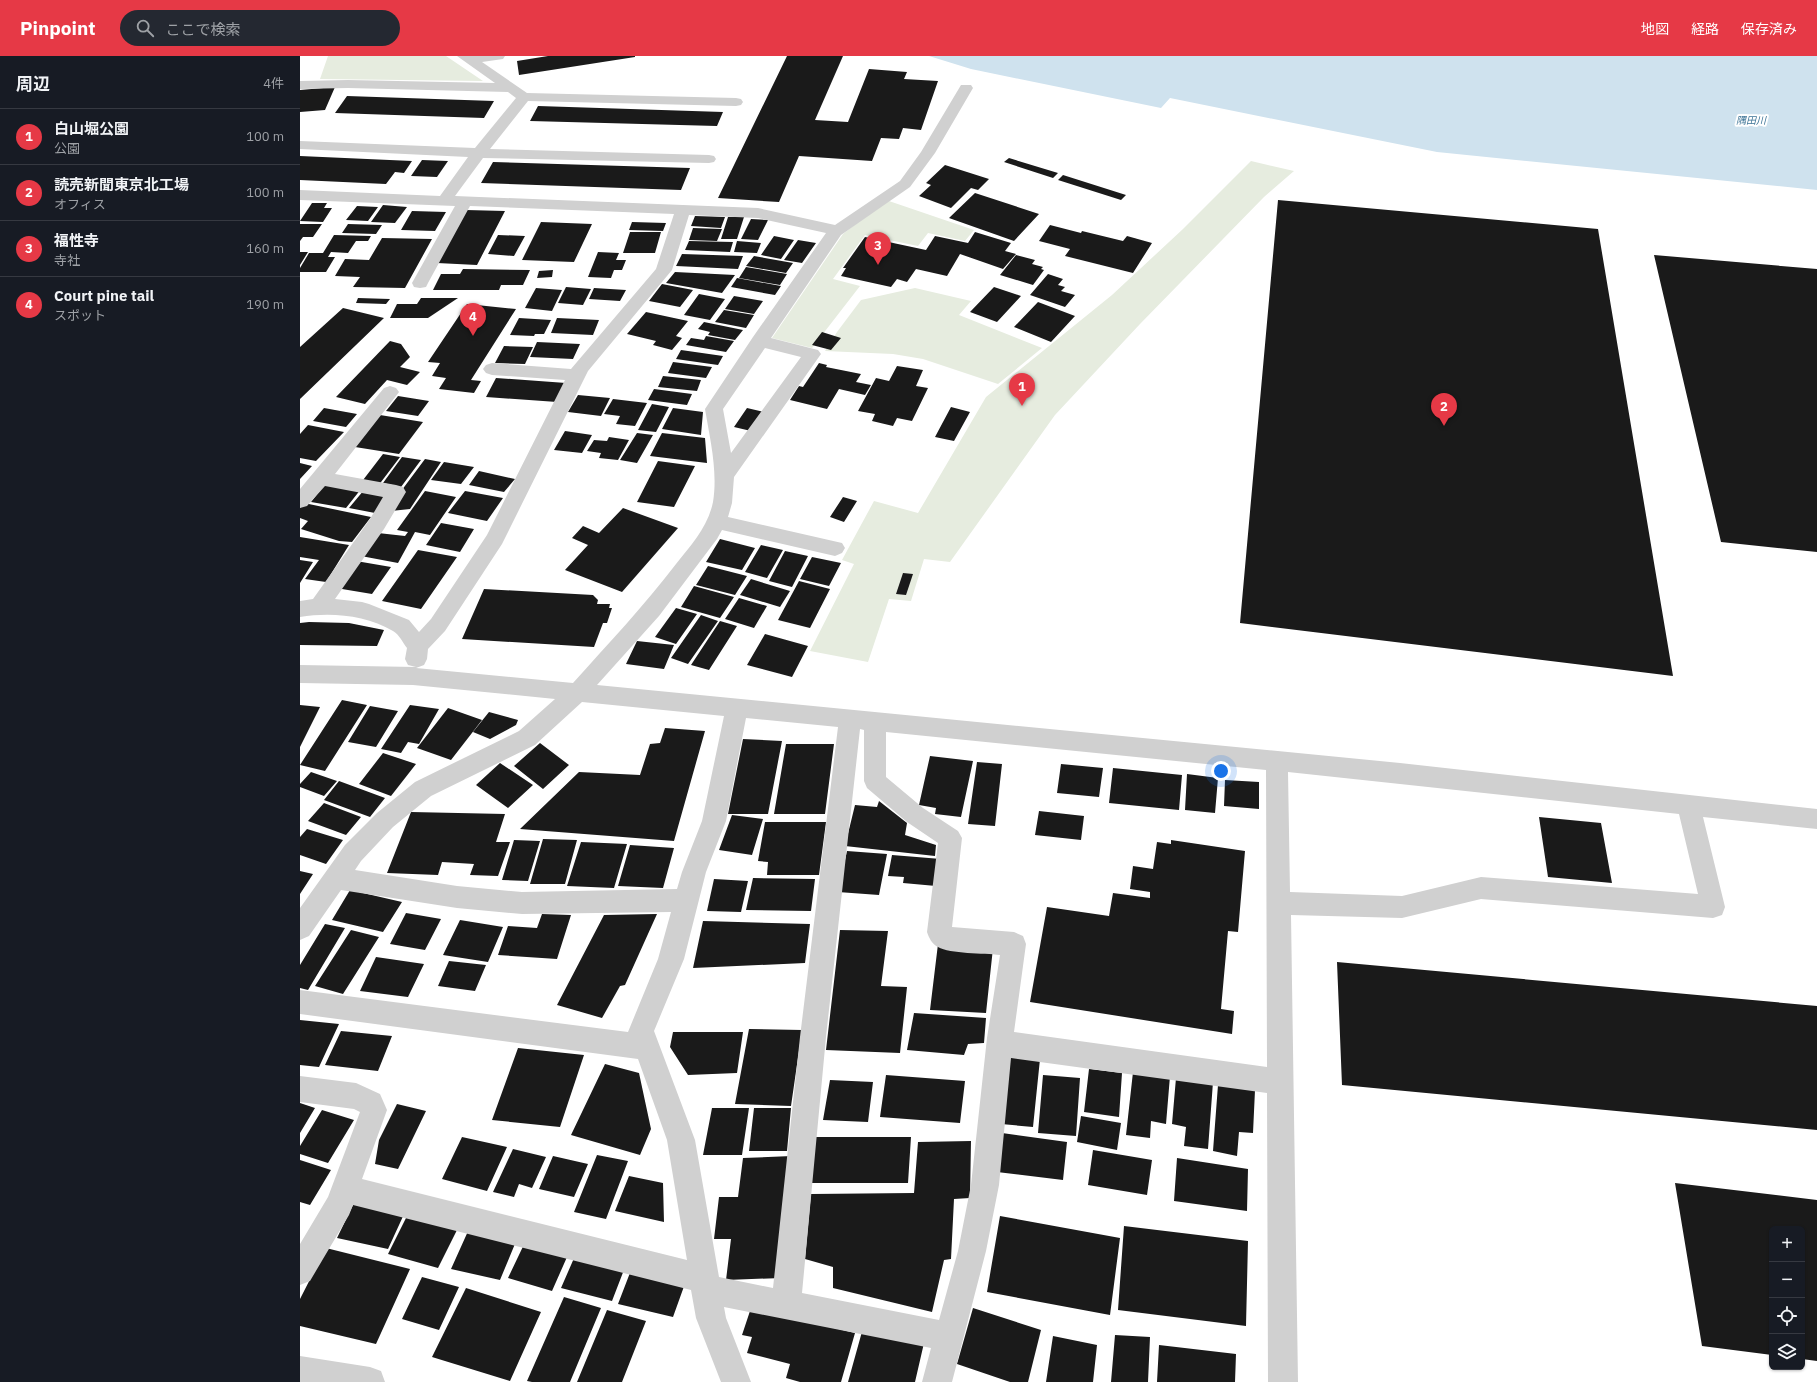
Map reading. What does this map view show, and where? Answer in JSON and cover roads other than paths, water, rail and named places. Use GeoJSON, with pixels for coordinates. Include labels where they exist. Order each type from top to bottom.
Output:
{"type":"FeatureCollection","features":[{"type":"Feature","properties":{"kind":"street"},"geometry":{"type":"LineString","coordinates":[[467,58],[498,56]]}},
{"type":"Feature","properties":{"kind":"street"},"geometry":{"type":"LineString","coordinates":[[467,58],[524,97],[736,102]]}},
{"type":"Feature","properties":{"kind":"street"},"geometry":{"type":"LineString","coordinates":[[300,85],[348,84],[510,88]]}},
{"type":"Feature","properties":{"kind":"street"},"geometry":{"type":"LineString","coordinates":[[300,928],[353,853],[385,820],[423,789],[527,738],[578,692],[652,610],[710,534],[717,522],[725,498],[725,475],[714,409],[832,230],[905,184],[928,153],[966,88]]}},
{"type":"Feature","properties":{"kind":"street"},"geometry":{"type":"LineString","coordinates":[[444,201],[479,153],[524,97]]}},
{"type":"Feature","properties":{"kind":"street"},"geometry":{"type":"LineString","coordinates":[[300,145],[479,153],[709,158]]}},
{"type":"Feature","properties":{"kind":"street"},"geometry":{"type":"LineString","coordinates":[[300,195],[758,213],[832,230]]}},
{"type":"Feature","properties":{"kind":"street"},"geometry":{"type":"LineString","coordinates":[[420,283],[465,201]]}},
{"type":"Feature","properties":{"kind":"street"},"geometry":{"type":"LineString","coordinates":[[413,676],[418,646],[438,625],[495,539],[520,493],[580,368],[664,270],[683,210]]}},
{"type":"Feature","properties":{"kind":"street"},"geometry":{"type":"LineString","coordinates":[[725,475],[812,354],[760,341]]}},
{"type":"Feature","properties":{"kind":"street"},"geometry":{"type":"LineString","coordinates":[[492,369],[577,375]]}},
{"type":"Feature","properties":{"kind":"street"},"geometry":{"type":"LineString","coordinates":[[300,501],[321,478],[390,392]]}},
{"type":"Feature","properties":{"kind":"street"},"geometry":{"type":"LineString","coordinates":[[309,607],[377,524],[396,492],[321,478]]}},
{"type":"Feature","properties":{"kind":"street"},"geometry":{"type":"LineString","coordinates":[[717,522],[835,548]]}},
{"type":"Feature","properties":{"kind":"street"},"geometry":{"type":"LineString","coordinates":[[309,607],[362,610],[402,626],[418,646]]}},
{"type":"Feature","properties":{"kind":"street"},"geometry":{"type":"LineString","coordinates":[[300,674],[413,676],[1277,761],[1817,819]]}},
{"type":"Feature","properties":{"kind":"street"},"geometry":{"type":"LineString","coordinates":[[736,1382],[711,1318],[704,1284],[681,1140],[641,1031],[671,960],[694,872],[714,821],[737,708]]}},
{"type":"Feature","properties":{"kind":"street"},"geometry":{"type":"LineString","coordinates":[[786,1305],[813,1037],[850,719]]}},
{"type":"Feature","properties":{"kind":"street"},"geometry":{"type":"LineString","coordinates":[[875,721],[875,781],[915,815],[950,838],[939,932],[945,938],[1014,944],[1000,1043],[985,1185],[972,1251],[938,1382]]}},
{"type":"Feature","properties":{"kind":"street"},"geometry":{"type":"LineString","coordinates":[[1277,761],[1283,1382]]}},
{"type":"Feature","properties":{"kind":"street"},"geometry":{"type":"LineString","coordinates":[[1278,903],[1402,907],[1481,888],[1713,907],[1688,804]]}},
{"type":"Feature","properties":{"kind":"street"},"geometry":{"type":"LineString","coordinates":[[336,878],[457,897],[522,903],[687,900]]}},
{"type":"Feature","properties":{"kind":"street"},"geometry":{"type":"LineString","coordinates":[[300,1002],[647,1047]]}},
{"type":"Feature","properties":{"kind":"street"},"geometry":{"type":"LineString","coordinates":[[1000,1043],[1280,1082]]}},
{"type":"Feature","properties":{"kind":"street"},"geometry":{"type":"LineString","coordinates":[[300,1089],[356,1096],[371,1103],[374,1110],[339,1205],[300,1271]]}},
{"type":"Feature","properties":{"kind":"street"},"geometry":{"type":"LineString","coordinates":[[345,1189],[786,1305],[949,1337]]}},
{"type":"Feature","properties":{"kind":"street"},"geometry":{"type":"LineString","coordinates":[[300,1370],[370,1382]]}},
{"type":"Feature","properties":{"kind":"water","name":"隅田川"},"geometry":{"type":"Polygon","coordinates":[[[929,56],[1817,56],[1817,190],[1437,152],[1170,98],[1161,108],[971,69],[929,56]]]}},
{"type":"Feature","properties":{"kind":"place","name":"福性寺"},"geometry":{"type":"Point","coordinates":[878,265]}},
{"type":"Feature","properties":{"kind":"place","name":"Court pine tail"},"geometry":{"type":"Point","coordinates":[473,336]}},
{"type":"Feature","properties":{"kind":"place","name":"白山堀公園"},"geometry":{"type":"Point","coordinates":[1022,406]}},
{"type":"Feature","properties":{"kind":"place","name":"読売新聞東京北工場"},"geometry":{"type":"Point","coordinates":[1444,426]}}]}
